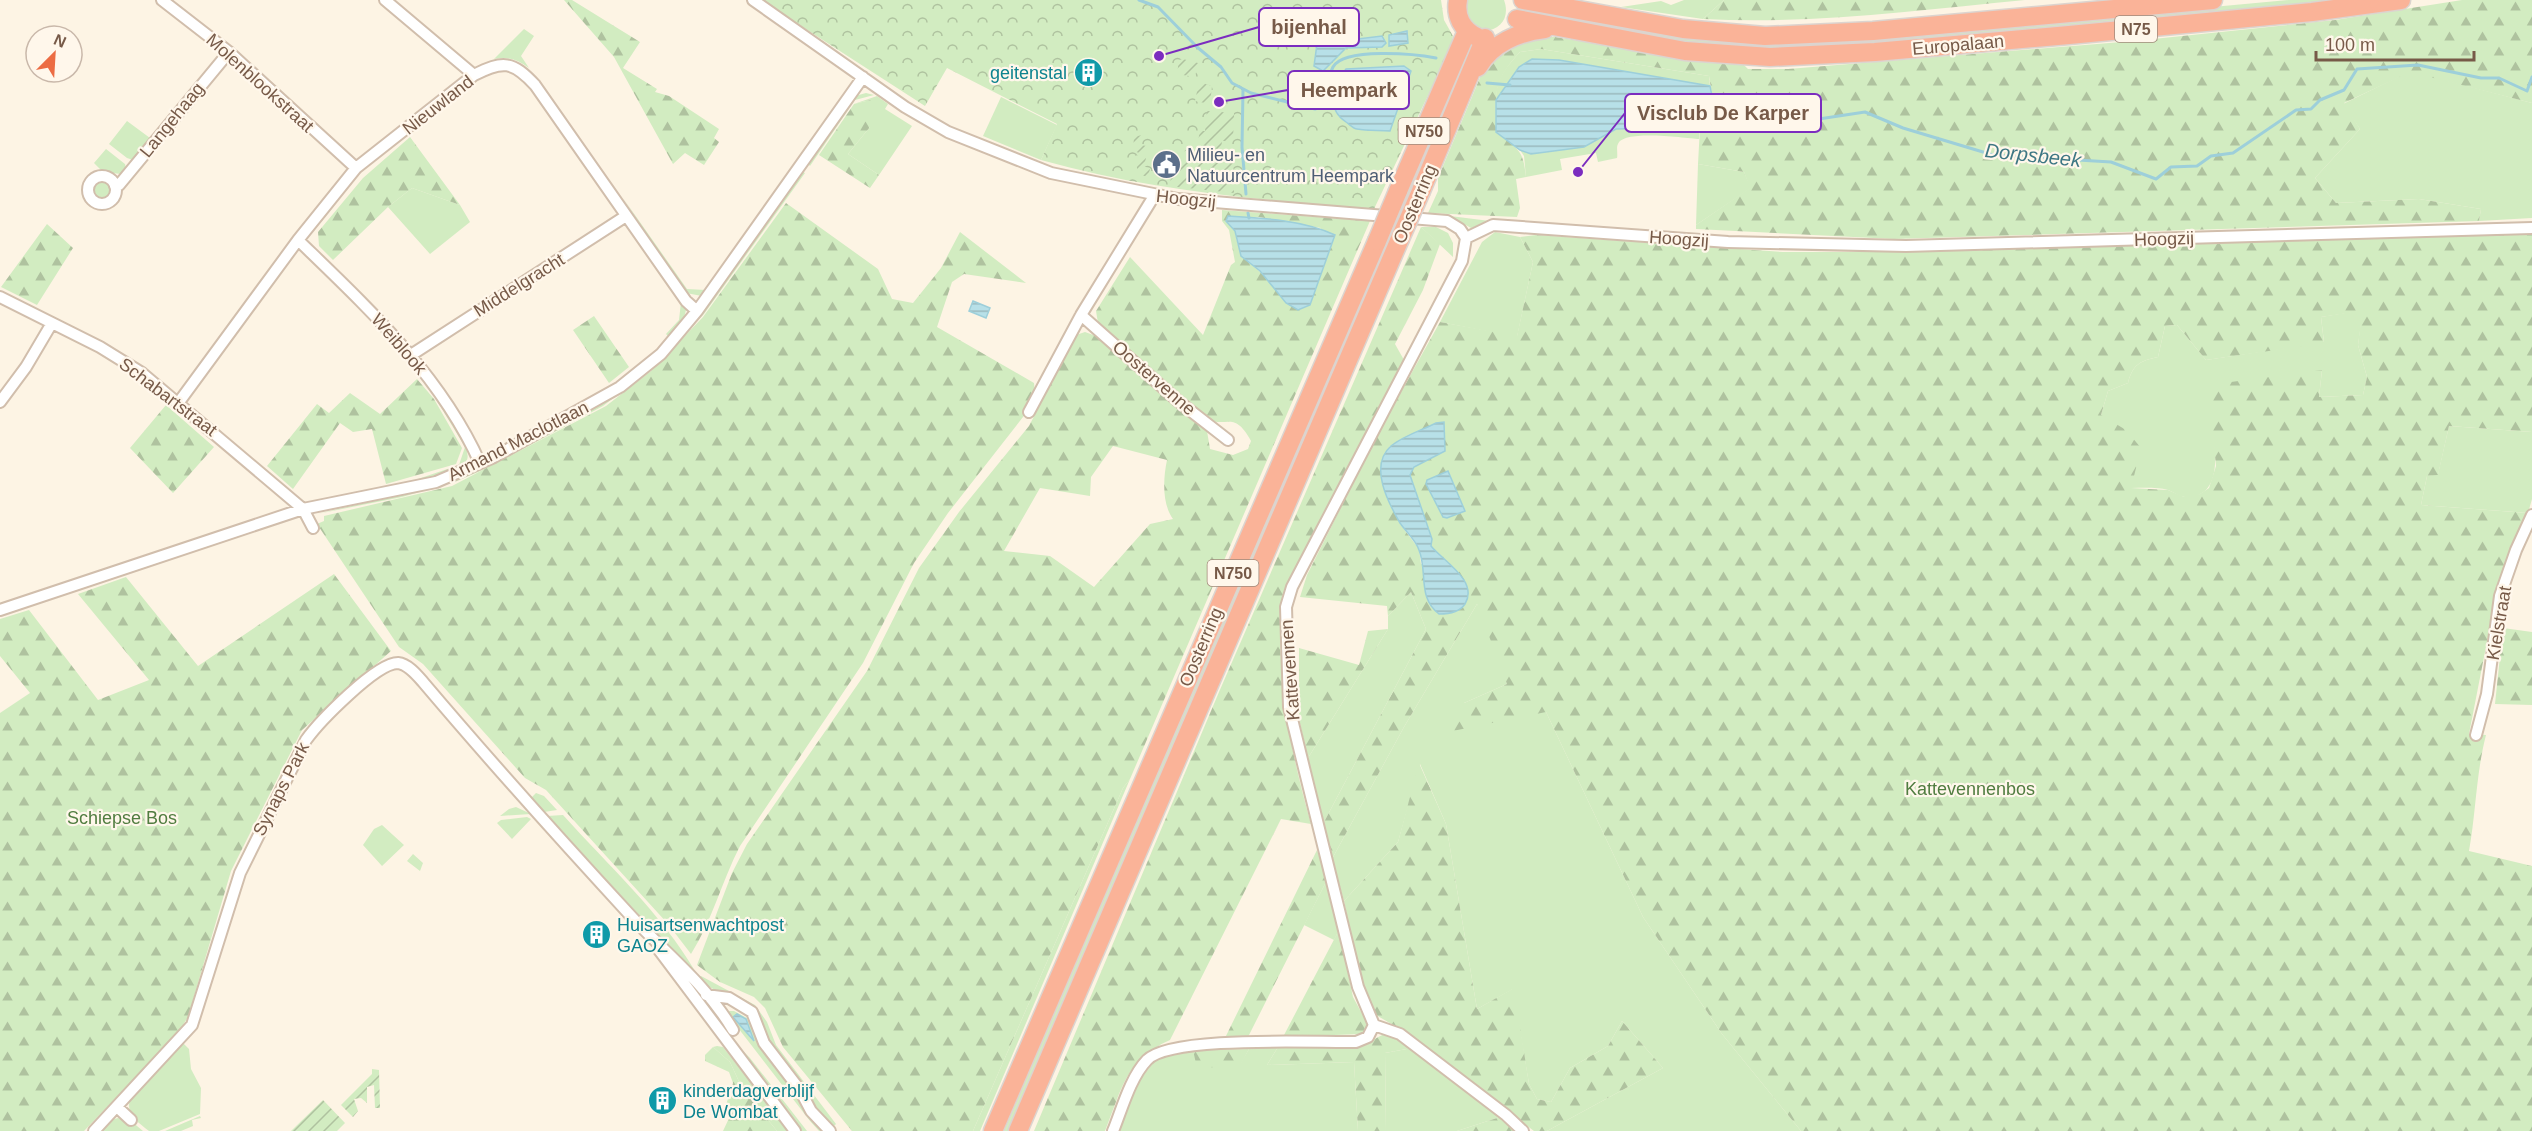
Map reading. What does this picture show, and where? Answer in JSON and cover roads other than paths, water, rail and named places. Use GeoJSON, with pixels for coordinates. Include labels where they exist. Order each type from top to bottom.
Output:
{"type":"FeatureCollection","features":[{"type":"Feature","properties":{"kind":"highway"},"geometry":{"type":"LineString","coordinates":[[1458,0],[1458,17],[1467,31],[1485,38],[1503,34],[1517,20],[1519,5],[1516,0]]}},
{"type":"Feature","properties":{"kind":"highway","name":"Europalaan"},"geometry":{"type":"LineString","coordinates":[[1523,0],[1683,29],[1765,36],[1873,31],[2213,0]]}},
{"type":"Feature","properties":{"kind":"highway","name":"Europalaan"},"geometry":{"type":"LineString","coordinates":[[1517,20],[1685,51],[1770,57],[1875,52],[2057,36],[2312,12],[2401,0]]}},
{"type":"Feature","properties":{"kind":"highway"},"geometry":{"type":"LineString","coordinates":[[1464,89],[1481,62],[1502,43],[1525,32],[1560,27]]}},
{"type":"Feature","properties":{"kind":"highway","name":"Oosterring"},"geometry":{"type":"LineString","coordinates":[[993,1131],[1467,31]]}},
{"type":"Feature","properties":{"kind":"highway","name":"Oosterring"},"geometry":{"type":"LineString","coordinates":[[1018,1131],[1485,38]]}},
{"type":"Feature","properties":{"kind":"street","name":"Molenblookstraat"},"geometry":{"type":"LineString","coordinates":[[162,0],[229,52],[356,168]]}},
{"type":"Feature","properties":{"kind":"street"},"geometry":{"type":"LineString","coordinates":[[385,0],[474,75]]}},
{"type":"Feature","properties":{"kind":"street","name":"Hoogzij"},"geometry":{"type":"LineString","coordinates":[[753,0],[905,107],[948,132],[1051,173],[1154,196],[1447,221],[1460,229],[1466,238],[1493,225],[1728,242],[1906,246],[2532,228]]}},
{"type":"Feature","properties":{"kind":"street","name":"Langehaag"},"geometry":{"type":"LineString","coordinates":[[115,186],[119,185],[229,52]]}},
{"type":"Feature","properties":{"kind":"street","name":"Nieuwland"},"geometry":{"type":"LineString","coordinates":[[179,402],[298,240],[356,168],[474,75],[491,66],[507,64],[521,70],[535,85],[686,301],[697,311]]}},
{"type":"Feature","properties":{"kind":"street","name":"Armand Maclotlaan"},"geometry":{"type":"LineString","coordinates":[[0,610],[303,509],[436,482],[480,463],[620,387],[661,354],[697,311],[863,77]]}},
{"type":"Feature","properties":{"kind":"street"},"geometry":{"type":"LineString","coordinates":[[1029,412],[1082,315],[1154,196]]}},
{"type":"Feature","properties":{"kind":"street","name":"Middelgracht"},"geometry":{"type":"LineString","coordinates":[[411,355],[626,216]]}},
{"type":"Feature","properties":{"kind":"street","name":"Kattevennen"},"geometry":{"type":"LineString","coordinates":[[1374,1025],[1358,987],[1295,736],[1289,707],[1286,607],[1292,586],[1462,261],[1466,238]]}},
{"type":"Feature","properties":{"kind":"street","name":"Weiblook"},"geometry":{"type":"LineString","coordinates":[[298,240],[411,355],[457,419],[480,463]]}},
{"type":"Feature","properties":{"kind":"street","name":"Schabartstraat"},"geometry":{"type":"LineString","coordinates":[[0,297],[100,347],[142,373],[303,509],[313,528]]}},
{"type":"Feature","properties":{"kind":"street","name":"Oostervenne"},"geometry":{"type":"LineString","coordinates":[[1082,315],[1178,401],[1228,440]]}},
{"type":"Feature","properties":{"kind":"street"},"geometry":{"type":"LineString","coordinates":[[0,402],[26,367],[52,323]]}},
{"type":"Feature","properties":{"kind":"street","name":"Kielstraat"},"geometry":{"type":"LineString","coordinates":[[2476,735],[2487,694],[2500,596],[2516,550],[2531,518]]}},
{"type":"Feature","properties":{"kind":"street","name":"Synaps Park"},"geometry":{"type":"LineString","coordinates":[[94,1131],[192,1025],[240,873],[306,740],[314,729],[369,678],[398,660],[410,668],[423,682],[519,794],[644,931],[709,995],[734,1030]]}},
{"type":"Feature","properties":{"kind":"street","name":"Synaps Park"},"geometry":{"type":"LineString","coordinates":[[644,931],[795,1131]]}},
{"type":"Feature","properties":{"kind":"street"},"geometry":{"type":"LineString","coordinates":[[694,998],[709,995],[729,998],[747,1007],[764,1043],[800,1090],[811,1111],[830,1131]]}},
{"type":"Feature","properties":{"kind":"street"},"geometry":{"type":"LineString","coordinates":[[706,1013],[718,1007],[738,1009],[754,1018]]}},
{"type":"Feature","properties":{"kind":"street"},"geometry":{"type":"LineString","coordinates":[[1113,1131],[1137,1074],[1155,1054],[1186,1046],[1356,1042],[1368,1037],[1374,1025],[1400,1034],[1506,1114],[1523,1131]]}},
{"type":"Feature","properties":{"kind":"street"},"geometry":{"type":"LineString","coordinates":[[117,1107],[131,1120]]}},
{"type":"Feature","properties":{"kind":"water"},"geometry":{"type":"Polygon","coordinates":[[[1407,31],[1408,43],[1389,46],[1389,35],[1407,31]]]}},
{"type":"Feature","properties":{"kind":"water"},"geometry":{"type":"Polygon","coordinates":[[[1382,36],[1386,43],[1382,47],[1346,48],[1323,71],[1314,66],[1317,44],[1382,36]]]}},
{"type":"Feature","properties":{"kind":"water"},"geometry":{"type":"Polygon","coordinates":[[[1532,59],[1559,60],[1710,86],[1713,101],[1700,127],[1616,129],[1584,147],[1531,154],[1520,150],[1496,132],[1496,100],[1519,67],[1532,59]]]}},
{"type":"Feature","properties":{"kind":"water"},"geometry":{"type":"Polygon","coordinates":[[[1404,66],[1411,71],[1390,131],[1356,129],[1340,117],[1333,97],[1337,82],[1346,69],[1404,66]]]}},
{"type":"Feature","properties":{"kind":"water"},"geometry":{"type":"Polygon","coordinates":[[[1228,216],[1296,223],[1335,235],[1310,305],[1298,310],[1286,303],[1260,271],[1241,256],[1235,231],[1226,221],[1228,216]]]}},
{"type":"Feature","properties":{"kind":"water"},"geometry":{"type":"Polygon","coordinates":[[[973,301],[990,308],[986,318],[969,311],[973,301]]]}},
{"type":"Feature","properties":{"kind":"water"},"geometry":{"type":"Polygon","coordinates":[[[1444,422],[1445,451],[1414,467],[1410,475],[1432,539],[1431,546],[1458,572],[1467,587],[1468,596],[1463,607],[1453,612],[1439,614],[1432,607],[1425,592],[1422,559],[1418,546],[1400,523],[1386,496],[1381,464],[1384,454],[1401,439],[1436,423],[1444,422]]]}},
{"type":"Feature","properties":{"kind":"water"},"geometry":{"type":"Polygon","coordinates":[[[1448,471],[1465,511],[1447,518],[1443,517],[1426,484],[1427,480],[1448,471]]]}},
{"type":"Feature","properties":{"kind":"water"},"geometry":{"type":"Polygon","coordinates":[[[737,1014],[746,1019],[754,1041],[733,1017],[737,1014]]]}},
{"type":"Feature","properties":{"kind":"waterway","name":"Dorpsbeek"},"geometry":{"type":"LineString","coordinates":[[1139,0],[1158,7],[1197,47],[1221,67],[1232,83],[1251,93],[1315,109],[1321,107],[1333,67],[1340,61],[1365,54],[1436,58]]}},
{"type":"Feature","properties":{"kind":"waterway","name":"Dorpsbeek"},"geometry":{"type":"LineString","coordinates":[[1710,104],[1765,109],[1799,122],[1865,112],[1903,128],[1993,155],[2111,162],[2156,179],[2171,167],[2197,166],[2211,156],[2233,153],[2296,110],[2311,109],[2320,100],[2344,90],[2357,69],[2418,65],[2481,78],[2499,78],[2527,91],[2532,77]]}},
{"type":"Feature","properties":{"kind":"waterway","name":"Dorpsbeek"},"geometry":{"type":"LineString","coordinates":[[1487,83],[1510,85]]}},
{"type":"Feature","properties":{"kind":"waterway"},"geometry":{"type":"LineString","coordinates":[[1243,89],[1242,147],[1246,194]]}},
{"type":"Feature","properties":{"kind":"waterway"},"geometry":{"type":"LineString","coordinates":[[1248,213],[1249,218]]}},
{"type":"Feature","properties":{"kind":"place","name":"bijenhal"},"geometry":{"type":"Point","coordinates":[1159,56]}},
{"type":"Feature","properties":{"kind":"place","name":"geitenstal"},"geometry":{"type":"Point","coordinates":[1088,73]}},
{"type":"Feature","properties":{"kind":"place","name":"Heempark"},"geometry":{"type":"Point","coordinates":[1219,102]}},
{"type":"Feature","properties":{"kind":"place","name":"Milieu- en Natuurcentrum Heempark"},"geometry":{"type":"Point","coordinates":[1166,165]}},
{"type":"Feature","properties":{"kind":"place","name":"Visclub De Karper"},"geometry":{"type":"Point","coordinates":[1578,172]}},
{"type":"Feature","properties":{"kind":"place","name":"Huisartsenwachtpost GAOZ"},"geometry":{"type":"Point","coordinates":[596,935]}},
{"type":"Feature","properties":{"kind":"place","name":"kinderdagverblijf De Wombat"},"geometry":{"type":"Point","coordinates":[662,1101]}},
{"type":"Feature","properties":{"kind":"park label","name":"Kattevennenbos"},"geometry":{"type":"Point","coordinates":[1970,789]}},
{"type":"Feature","properties":{"kind":"park label","name":"Schiepse Bos"},"geometry":{"type":"Point","coordinates":[122,818]}}]}
